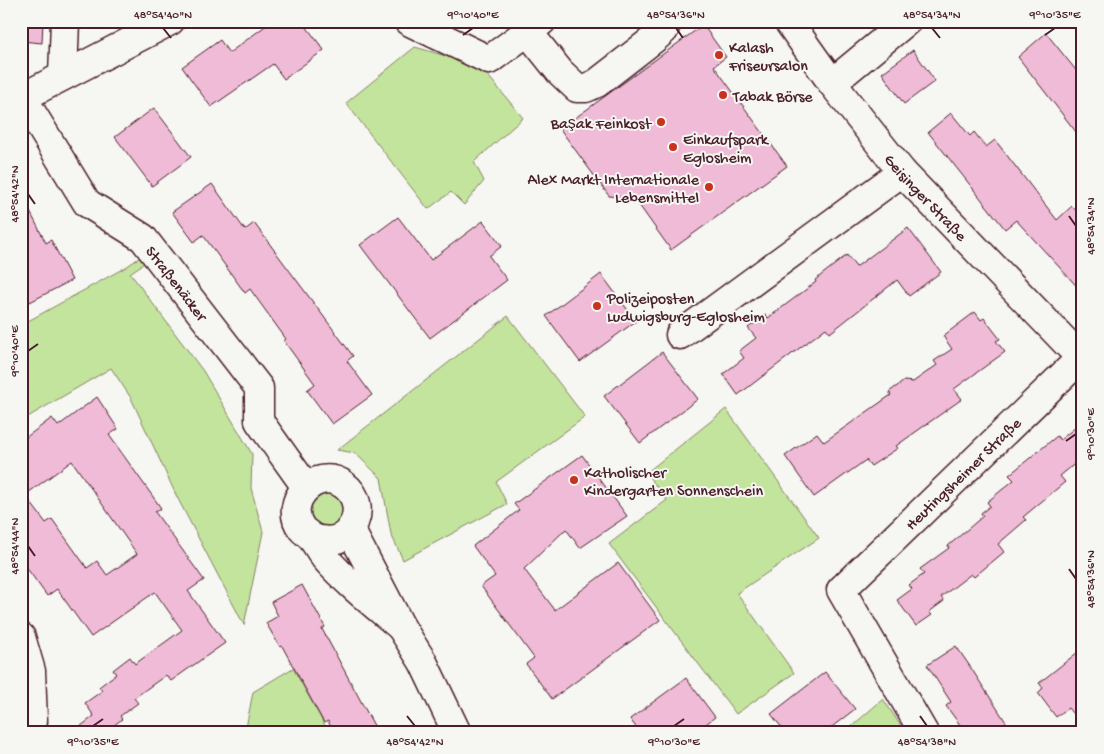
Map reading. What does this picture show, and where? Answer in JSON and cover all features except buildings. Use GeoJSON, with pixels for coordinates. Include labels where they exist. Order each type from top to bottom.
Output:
{"type":"FeatureCollection","features":[{"type":"Feature","properties":{"kind":"street"},"geometry":{"type":"LineString","coordinates":[[63,76],[65,21]]}},
{"type":"Feature","properties":{"kind":"street"},"geometry":{"type":"LineString","coordinates":[[22,96],[170,21]]}},
{"type":"Feature","properties":{"kind":"street"},"geometry":{"type":"LineString","coordinates":[[408,21],[489,60],[535,26],[560,72],[577,88],[586,88],[597,83],[655,38],[664,30],[667,21]]}},
{"type":"Feature","properties":{"kind":"street","name":"Geisinger Straße"},"geometry":{"type":"LineString","coordinates":[[788,21],[832,84],[902,172],[1082,357]]}},
{"type":"Feature","properties":{"kind":"street"},"geometry":{"type":"LineString","coordinates":[[832,84],[907,21]]}},
{"type":"Feature","properties":{"kind":"street","name":"Straßenäcker"},"geometry":{"type":"LineString","coordinates":[[22,96],[87,203],[143,238],[259,388],[259,421],[306,487]]}},
{"type":"Feature","properties":{"kind":"street"},"geometry":{"type":"LineString","coordinates":[[680,335],[902,172]]}},
{"type":"Feature","properties":{"kind":"street","name":"Heutingsheimer Straße"},"geometry":{"type":"LineString","coordinates":[[924,733],[841,590],[1082,357]]}},
{"type":"Feature","properties":{"kind":"street"},"geometry":{"type":"LineString","coordinates":[[310,536],[322,541],[334,540],[345,535],[350,529],[357,515],[357,503],[352,492],[343,484],[331,479],[319,480],[306,487],[300,494],[296,505],[297,517],[302,528],[339,573],[401,627]]}},
{"type":"Feature","properties":{"kind":"street"},"geometry":{"type":"LineString","coordinates":[[350,529],[401,627],[423,662],[457,733]]}},
{"type":"Feature","properties":{"kind":"street"},"geometry":{"type":"LineString","coordinates":[[21,637],[31,671],[33,721],[24,733]]}},
{"type":"Feature","properties":{"kind":"green space"},"geometry":{"type":"Polygon","coordinates":[[[415,47],[480,66],[523,118],[474,162],[484,181],[464,205],[451,192],[428,209],[346,103],[415,47]]]}},
{"type":"Feature","properties":{"kind":"green space"},"geometry":{"type":"Polygon","coordinates":[[[152,249],[156,255],[130,273],[203,371],[252,454],[251,488],[263,532],[244,625],[177,497],[131,398],[111,368],[21,421],[21,325],[126,267],[152,249]]]}},
{"type":"Feature","properties":{"kind":"green space"},"geometry":{"type":"Polygon","coordinates":[[[508,316],[585,417],[496,482],[507,504],[403,560],[391,534],[381,478],[355,453],[337,450],[508,316]]]}},
{"type":"Feature","properties":{"kind":"green space"},"geometry":{"type":"Polygon","coordinates":[[[726,409],[819,538],[737,593],[794,673],[736,714],[609,544],[667,500],[646,473],[726,409]]]}},
{"type":"Feature","properties":{"kind":"green space"},"geometry":{"type":"Polygon","coordinates":[[[308,485],[357,503],[322,541],[300,494],[308,485]]]}},
{"type":"Feature","properties":{"kind":"green space"},"geometry":{"type":"Polygon","coordinates":[[[293,668],[329,733],[245,733],[253,692],[293,668]]]}},
{"type":"Feature","properties":{"kind":"green space"},"geometry":{"type":"Polygon","coordinates":[[[883,699],[901,726],[894,733],[844,733],[883,699]]]}},
{"type":"Feature","properties":{"kind":"place","name":"Kalash Friseursalon"},"geometry":{"type":"Point","coordinates":[719,55]}},
{"type":"Feature","properties":{"kind":"place","name":"Tabak Börse"},"geometry":{"type":"Point","coordinates":[723,95]}},
{"type":"Feature","properties":{"kind":"place","name":"Başak Feinkost"},"geometry":{"type":"Point","coordinates":[661,122]}},
{"type":"Feature","properties":{"kind":"place","name":"Einkaufspark Eglosheim"},"geometry":{"type":"Point","coordinates":[673,147]}},
{"type":"Feature","properties":{"kind":"place","name":"Alex Markt Internationale Lebensmittel"},"geometry":{"type":"Point","coordinates":[709,187]}},
{"type":"Feature","properties":{"kind":"place","name":"Polizeiposten Ludwigsburg-Eglosheim"},"geometry":{"type":"Point","coordinates":[597,306]}},
{"type":"Feature","properties":{"kind":"place","name":"Katholischer Kindergarten Sonnenschein"},"geometry":{"type":"Point","coordinates":[574,480]}}]}
